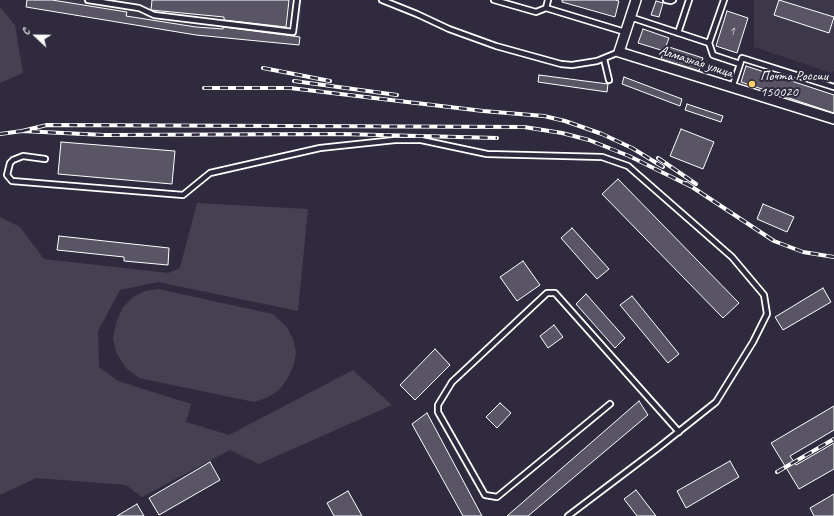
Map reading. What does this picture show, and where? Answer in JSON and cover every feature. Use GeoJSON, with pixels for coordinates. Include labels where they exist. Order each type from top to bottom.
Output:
{"type":"FeatureCollection","features":[{"type":"Feature","properties":{"kind":"street"},"geometry":{"type":"LineString","coordinates":[[619,52],[636,0]]}},
{"type":"Feature","properties":{"kind":"street","name":"Алмазная улица"},"geometry":{"type":"LineString","coordinates":[[619,52],[834,119]]}},
{"type":"Feature","properties":{"kind":"lane"},"geometry":{"type":"LineString","coordinates":[[88,0],[139,8],[154,15],[294,32],[297,0]]}},
{"type":"Feature","properties":{"kind":"lane"},"geometry":{"type":"LineString","coordinates":[[382,0],[450,29],[496,46],[550,61],[572,65],[604,59],[619,52]]}},
{"type":"Feature","properties":{"kind":"lane"},"geometry":{"type":"LineString","coordinates":[[494,0],[536,12],[546,8],[625,32]]}},
{"type":"Feature","properties":{"kind":"lane"},"geometry":{"type":"LineString","coordinates":[[546,8],[548,0]]}},
{"type":"Feature","properties":{"kind":"lane"},"geometry":{"type":"LineString","coordinates":[[666,0],[673,0]]}},
{"type":"Feature","properties":{"kind":"lane"},"geometry":{"type":"LineString","coordinates":[[678,33],[689,0]]}},
{"type":"Feature","properties":{"kind":"lane"},"geometry":{"type":"LineString","coordinates":[[724,0],[709,43],[713,55],[740,64]]}},
{"type":"Feature","properties":{"kind":"lane"},"geometry":{"type":"LineString","coordinates":[[630,17],[709,43]]}},
{"type":"Feature","properties":{"kind":"lane"},"geometry":{"type":"LineString","coordinates":[[732,88],[742,58],[834,87]]}},
{"type":"Feature","properties":{"kind":"lane"},"geometry":{"type":"LineString","coordinates":[[604,59],[609,80]]}},
{"type":"Feature","properties":{"kind":"lane"},"geometry":{"type":"LineString","coordinates":[[827,84],[834,83]]}},
{"type":"Feature","properties":{"kind":"lane"},"geometry":{"type":"LineString","coordinates":[[45,159],[23,156],[13,160],[10,163],[7,175],[12,181],[183,195],[210,172],[320,148],[395,140],[420,140],[487,154],[602,157],[628,166],[732,257],[764,295],[767,314],[753,342],[716,402],[568,516]]}},
{"type":"Feature","properties":{"kind":"lane"},"geometry":{"type":"LineString","coordinates":[[610,404],[497,497],[484,495],[438,412],[438,405],[452,382],[547,293],[555,293],[678,432]]}},
{"type":"Feature","properties":{"kind":"shaded area"},"geometry":{"type":"Polygon","coordinates":[[[27,0],[302,0],[299,45],[196,35],[125,23],[27,0]]]}},
{"type":"Feature","properties":{"kind":"shaded area"},"geometry":{"type":"Polygon","coordinates":[[[754,0],[834,0],[834,71],[831,73],[754,47],[754,0]]]}},
{"type":"Feature","properties":{"kind":"shaded area"},"geometry":{"type":"Polygon","coordinates":[[[0,7],[15,25],[23,73],[0,83],[0,7]]]}},
{"type":"Feature","properties":{"kind":"shaded area"},"geometry":{"type":"Polygon","coordinates":[[[197,203],[308,209],[298,311],[158,282],[120,290],[98,331],[99,367],[118,381],[191,404],[186,422],[229,435],[353,370],[392,405],[259,464],[230,450],[142,497],[126,485],[36,478],[0,495],[0,217],[20,227],[44,259],[168,273],[180,268],[197,203]]]}},
{"type":"Feature","properties":{"kind":"shaded area"},"geometry":{"type":"Polygon","coordinates":[[[158,289],[273,314],[287,327],[293,339],[296,352],[294,364],[288,378],[279,390],[268,397],[254,402],[139,378],[126,368],[117,354],[113,339],[116,323],[123,307],[133,297],[145,291],[158,289]]]}},
{"type":"Feature","properties":{"kind":"building"},"geometry":{"type":"Polygon","coordinates":[[[27,0],[52,0],[127,12],[126,16],[196,27],[223,29],[223,27],[300,37],[299,45],[196,35],[26,7],[27,0]]]}},
{"type":"Feature","properties":{"kind":"building"},"geometry":{"type":"Polygon","coordinates":[[[152,0],[289,0],[286,27],[224,20],[224,17],[151,10],[152,0]]]}},
{"type":"Feature","properties":{"kind":"building"},"geometry":{"type":"Polygon","coordinates":[[[562,0],[619,1],[615,17],[562,2],[562,0]]]}},
{"type":"Feature","properties":{"kind":"building"},"geometry":{"type":"Polygon","coordinates":[[[779,0],[834,17],[829,33],[774,15],[779,0]]]}},
{"type":"Feature","properties":{"kind":"building"},"geometry":{"type":"Polygon","coordinates":[[[656,1],[663,3],[659,17],[651,15],[656,1]]]}},
{"type":"Feature","properties":{"kind":"building"},"geometry":{"type":"Polygon","coordinates":[[[727,11],[748,18],[737,53],[716,46],[727,11]]]}},
{"type":"Feature","properties":{"kind":"building"},"geometry":{"type":"Polygon","coordinates":[[[643,29],[669,38],[666,46],[703,58],[699,71],[661,59],[664,51],[638,43],[643,29]]]}},
{"type":"Feature","properties":{"kind":"building"},"geometry":{"type":"Polygon","coordinates":[[[746,66],[834,95],[834,113],[741,82],[746,66]]]}},
{"type":"Feature","properties":{"kind":"building"},"geometry":{"type":"Polygon","coordinates":[[[539,75],[608,84],[607,92],[538,82],[539,75]]]}},
{"type":"Feature","properties":{"kind":"building"},"geometry":{"type":"Polygon","coordinates":[[[624,77],[682,99],[680,106],[622,84],[624,77]]]}},
{"type":"Feature","properties":{"kind":"building"},"geometry":{"type":"Polygon","coordinates":[[[687,104],[723,116],[721,122],[685,110],[687,104]]]}},
{"type":"Feature","properties":{"kind":"building"},"geometry":{"type":"Polygon","coordinates":[[[681,129],[714,142],[703,169],[670,156],[681,129]]]}},
{"type":"Feature","properties":{"kind":"building"},"geometry":{"type":"Polygon","coordinates":[[[61,142],[175,151],[172,184],[58,174],[61,142]]]}},
{"type":"Feature","properties":{"kind":"building"},"geometry":{"type":"Polygon","coordinates":[[[618,179],[739,303],[723,318],[602,194],[618,179]]]}},
{"type":"Feature","properties":{"kind":"building"},"geometry":{"type":"Polygon","coordinates":[[[763,204],[794,217],[787,232],[757,219],[763,204]]]}},
{"type":"Feature","properties":{"kind":"building"},"geometry":{"type":"Polygon","coordinates":[[[572,228],[609,269],[597,279],[561,238],[572,228]]]}},
{"type":"Feature","properties":{"kind":"building"},"geometry":{"type":"Polygon","coordinates":[[[59,236],[169,248],[168,265],[124,261],[124,257],[57,250],[59,236]]]}},
{"type":"Feature","properties":{"kind":"building"},"geometry":{"type":"Polygon","coordinates":[[[523,261],[540,285],[517,301],[500,277],[523,261]]]}},
{"type":"Feature","properties":{"kind":"building"},"geometry":{"type":"Polygon","coordinates":[[[823,288],[831,302],[783,330],[775,317],[823,288]]]}},
{"type":"Feature","properties":{"kind":"building"},"geometry":{"type":"Polygon","coordinates":[[[586,294],[625,338],[615,348],[576,304],[586,294]]]}},
{"type":"Feature","properties":{"kind":"building"},"geometry":{"type":"Polygon","coordinates":[[[632,296],[679,354],[668,363],[620,305],[632,296]]]}},
{"type":"Feature","properties":{"kind":"building"},"geometry":{"type":"Polygon","coordinates":[[[554,325],[563,337],[548,348],[540,336],[554,325]]]}},
{"type":"Feature","properties":{"kind":"building"},"geometry":{"type":"Polygon","coordinates":[[[435,349],[450,365],[415,400],[400,385],[435,349]]]}},
{"type":"Feature","properties":{"kind":"building"},"geometry":{"type":"Polygon","coordinates":[[[639,401],[648,415],[528,516],[507,516],[639,401]]]}},
{"type":"Feature","properties":{"kind":"building"},"geometry":{"type":"Polygon","coordinates":[[[500,403],[511,413],[497,428],[486,417],[500,403]]]}},
{"type":"Feature","properties":{"kind":"building"},"geometry":{"type":"Polygon","coordinates":[[[834,406],[834,430],[790,456],[796,465],[834,443],[834,469],[799,489],[771,443],[834,406]]]}},
{"type":"Feature","properties":{"kind":"building"},"geometry":{"type":"Polygon","coordinates":[[[427,413],[482,516],[463,516],[412,424],[427,413]]]}},
{"type":"Feature","properties":{"kind":"building"},"geometry":{"type":"Polygon","coordinates":[[[730,461],[739,477],[686,508],[677,491],[730,461]]]}},
{"type":"Feature","properties":{"kind":"building"},"geometry":{"type":"Polygon","coordinates":[[[210,462],[220,480],[159,515],[149,498],[210,462]]]}},
{"type":"Feature","properties":{"kind":"building"},"geometry":{"type":"Polygon","coordinates":[[[636,490],[656,516],[637,516],[624,499],[636,490]]]}},
{"type":"Feature","properties":{"kind":"building"},"geometry":{"type":"Polygon","coordinates":[[[348,491],[362,516],[334,516],[327,503],[348,491]]]}},
{"type":"Feature","properties":{"kind":"building"},"geometry":{"type":"Polygon","coordinates":[[[834,494],[834,516],[814,516],[810,508],[834,494]]]}},
{"type":"Feature","properties":{"kind":"building"},"geometry":{"type":"Polygon","coordinates":[[[137,504],[144,516],[117,516],[137,504]]]}},
{"type":"Feature","properties":{"kind":"railway"},"geometry":{"type":"LineString","coordinates":[[263,68],[330,81]]}},
{"type":"Feature","properties":{"kind":"railway"},"geometry":{"type":"LineString","coordinates":[[294,81],[397,95]]}},
{"type":"Feature","properties":{"kind":"railway"},"geometry":{"type":"LineString","coordinates":[[204,88],[290,88],[483,111],[544,116],[565,121],[602,134],[632,148],[663,167]]}},
{"type":"Feature","properties":{"kind":"railway"},"geometry":{"type":"LineString","coordinates":[[22,131],[47,125],[524,127],[562,133],[589,140],[629,156],[690,186]]}},
{"type":"Feature","properties":{"kind":"railway"},"geometry":{"type":"LineString","coordinates":[[0,134],[22,131],[104,135],[341,134],[497,138]]}},
{"type":"Feature","properties":{"kind":"railway"},"geometry":{"type":"LineString","coordinates":[[658,158],[696,184]]}},
{"type":"Feature","properties":{"kind":"railway"},"geometry":{"type":"LineString","coordinates":[[686,183],[774,241],[803,252],[834,257]]}},
{"type":"Feature","properties":{"kind":"railway"},"geometry":{"type":"LineString","coordinates":[[777,472],[834,439]]}},
{"type":"Feature","properties":{"kind":"place","name":"Почта России 150020"},"geometry":{"type":"Point","coordinates":[752,84]}}]}
